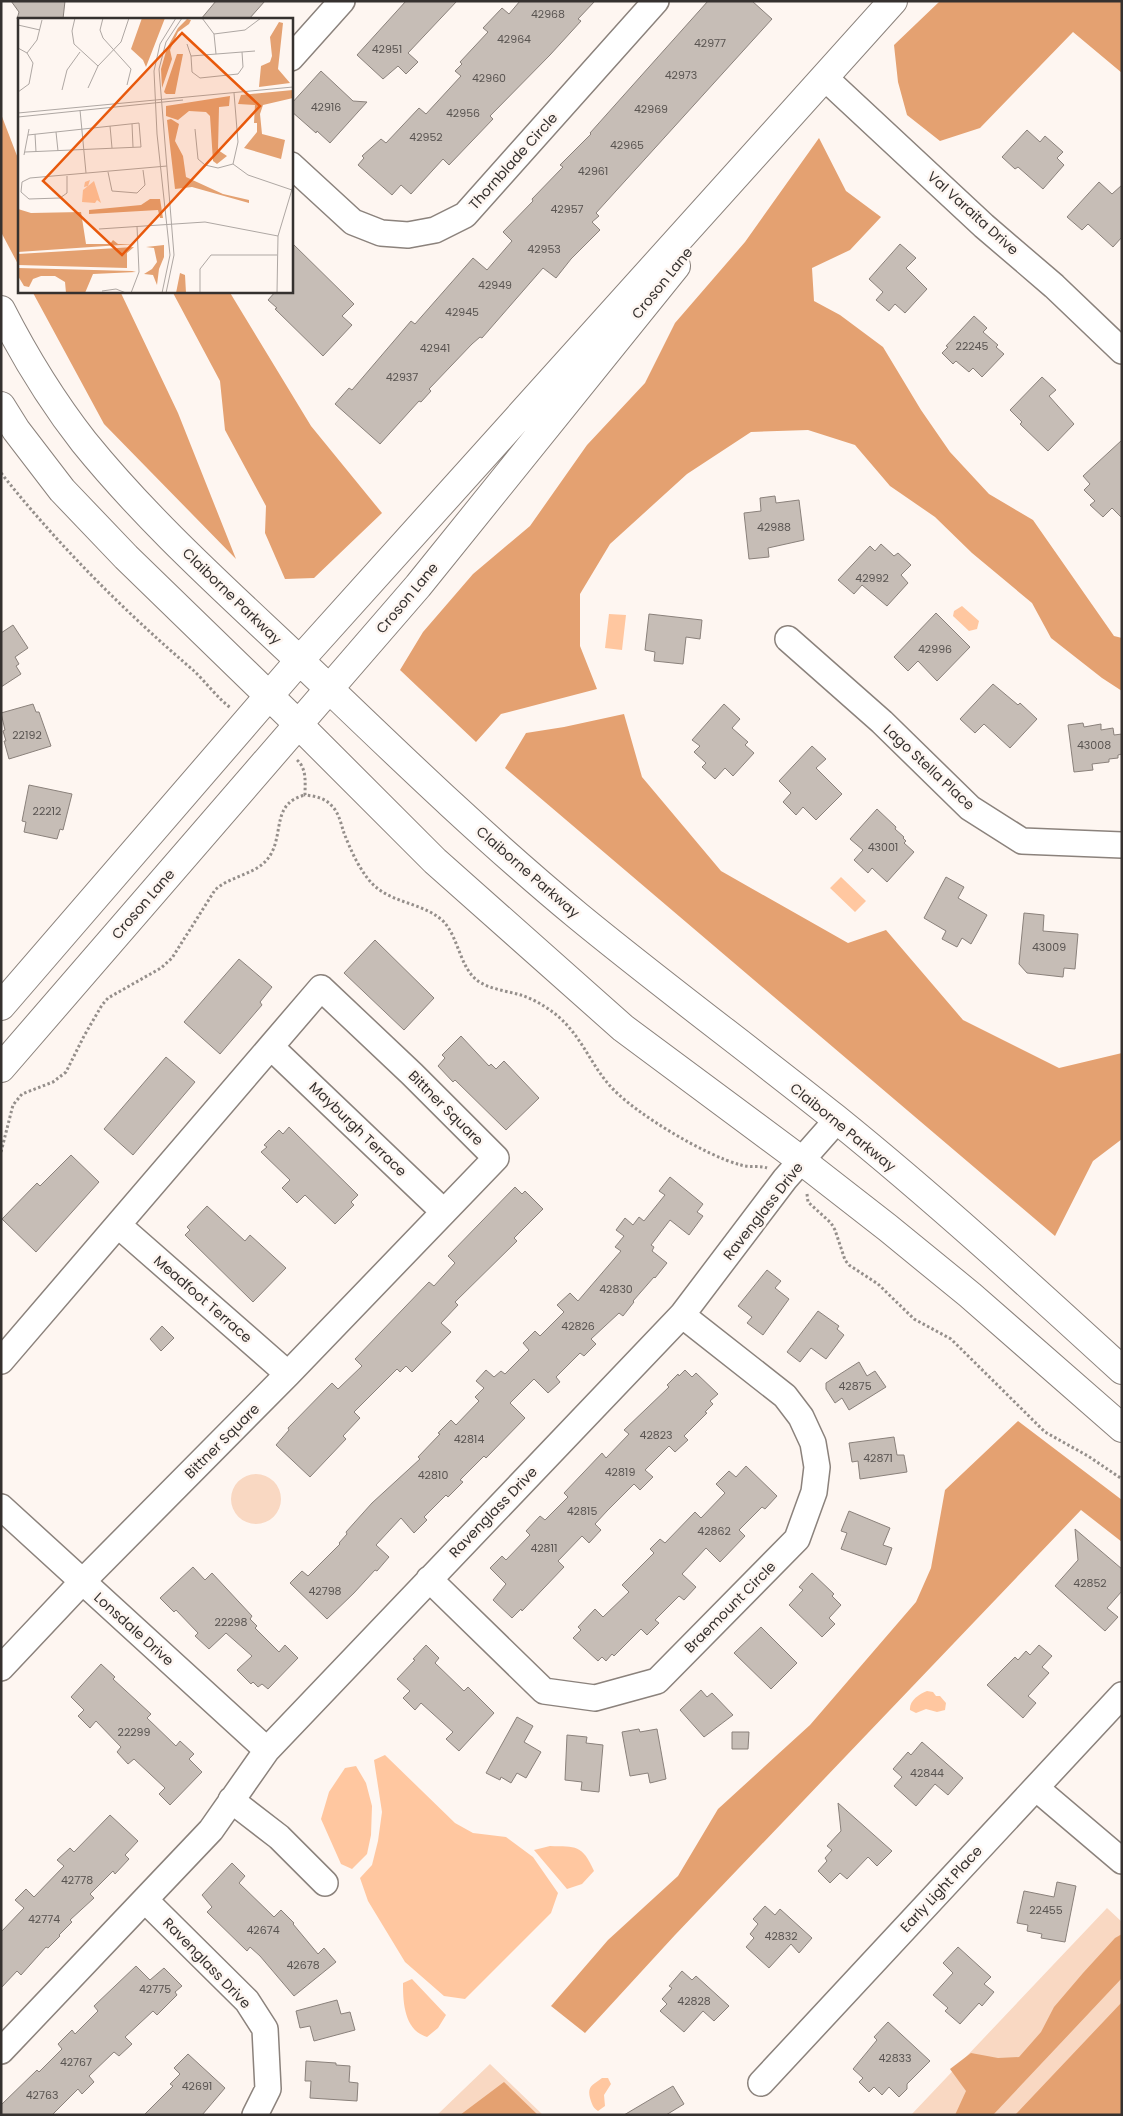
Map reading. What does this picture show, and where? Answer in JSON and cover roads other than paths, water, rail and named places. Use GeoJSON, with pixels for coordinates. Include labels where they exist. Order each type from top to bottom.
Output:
{"type":"FeatureCollection","features":[{"type":"Feature","properties":{"kind":"main road","name":"Croson Lane"},"geometry":{"type":"LineString","coordinates":[[1,1006],[299,661],[893,1]]}},
{"type":"Feature","properties":{"kind":"main road","name":"Croson Lane"},"geometry":{"type":"LineString","coordinates":[[1,1068],[418,586],[738,190],[792,111]]}},
{"type":"Feature","properties":{"kind":"main road","name":"Claiborne Parkway"},"geometry":{"type":"LineString","coordinates":[[1,310],[18,344],[45,387],[83,440],[130,495],[226,592],[329,690],[457,811],[576,914],[837,1120],[955,1219],[1122,1370]]}},
{"type":"Feature","properties":{"kind":"main road"},"geometry":{"type":"LineString","coordinates":[[1,406],[16,430],[62,490],[126,557],[298,724],[435,861],[623,1028],[794,1170],[970,1295],[1122,1428]]}},
{"type":"Feature","properties":{"kind":"street"},"geometry":{"type":"LineString","coordinates":[[292,57],[342,1]]}},
{"type":"Feature","properties":{"kind":"street","name":"Thornblade Circle"},"geometry":{"type":"LineString","coordinates":[[292,166],[353,222],[382,233],[391,234],[408,235],[435,230],[465,215],[656,1]]}},
{"type":"Feature","properties":{"kind":"street","name":"Val Varaita Drive"},"geometry":{"type":"LineString","coordinates":[[824,77],[984,226],[1054,286],[1122,350]]}},
{"type":"Feature","properties":{"kind":"street","name":"Lago Stella Place"},"geometry":{"type":"LineString","coordinates":[[788,639],[882,722],[970,808],[1022,841],[1122,845]]}},
{"type":"Feature","properties":{"kind":"street","name":"Bittner Square"},"geometry":{"type":"LineString","coordinates":[[1,1361],[321,988],[412,1074],[496,1158],[288,1374],[82,1582],[1,1668]]}},
{"type":"Feature","properties":{"kind":"street","name":"Mayburgh Terrace"},"geometry":{"type":"LineString","coordinates":[[271,1047],[444,1212]]}},
{"type":"Feature","properties":{"kind":"street","name":"Ravenglass Drive"},"geometry":{"type":"LineString","coordinates":[[1,2051],[210,1830],[267,1750],[682,1315],[794,1170],[837,1120]]}},
{"type":"Feature","properties":{"kind":"street","name":"Meadfoot Terrace"},"geometry":{"type":"LineString","coordinates":[[118,1225],[288,1374]]}},
{"type":"Feature","properties":{"kind":"street","name":"Braemount Circle"},"geometry":{"type":"LineString","coordinates":[[429,1579],[544,1691],[595,1698],[657,1681],[797,1539],[814,1492],[817,1466],[813,1443],[801,1417],[785,1396],[682,1315]]}},
{"type":"Feature","properties":{"kind":"street","name":"Lonsdale Drive"},"geometry":{"type":"LineString","coordinates":[[1,1507],[267,1750]]}},
{"type":"Feature","properties":{"kind":"street","name":"Early Light Place"},"geometry":{"type":"LineString","coordinates":[[760,2083],[1122,1695]]}},
{"type":"Feature","properties":{"kind":"street"},"geometry":{"type":"LineString","coordinates":[[1036,1788],[1122,1861]]}},
{"type":"Feature","properties":{"kind":"street"},"geometry":{"type":"LineString","coordinates":[[232,1800],[278,1837],[325,1883]]}},
{"type":"Feature","properties":{"kind":"street","name":"Ravenglass Drive"},"geometry":{"type":"LineString","coordinates":[[145,1900],[247,2001],[265,2029],[268,2089],[255,2115]]}}]}
